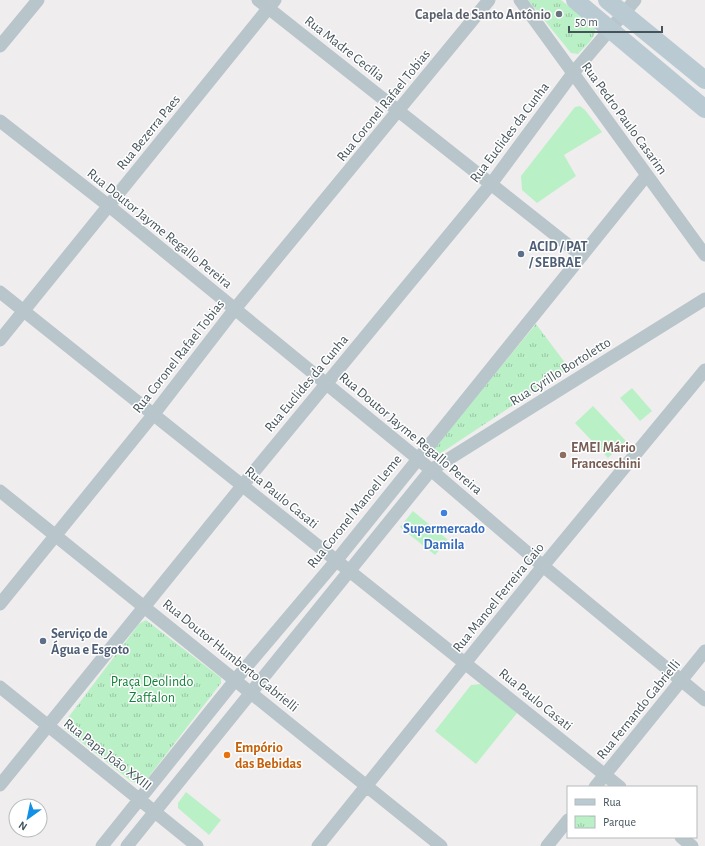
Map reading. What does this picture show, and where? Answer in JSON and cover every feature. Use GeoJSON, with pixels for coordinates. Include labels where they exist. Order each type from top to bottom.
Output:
{"type":"FeatureCollection","features":[{"type":"Feature","properties":{"kind":"main road"},"geometry":{"type":"LineString","coordinates":[[575,0],[704,104]]}},
{"type":"Feature","properties":{"kind":"main road"},"geometry":{"type":"LineString","coordinates":[[607,0],[630,7],[705,80]]}},
{"type":"Feature","properties":{"kind":"street"},"geometry":{"type":"LineString","coordinates":[[0,46],[38,0]]}},
{"type":"Feature","properties":{"kind":"street","name":"Rua Coronel Rafael Tobias"},"geometry":{"type":"LineString","coordinates":[[0,604],[153,415],[234,310],[400,111],[489,0]]}},
{"type":"Feature","properties":{"kind":"street","name":"Rua Pedro Paulo Casarim"},"geometry":{"type":"LineString","coordinates":[[520,0],[646,176],[705,255]]}},
{"type":"Feature","properties":{"kind":"street","name":"Rua Madre Cecília"},"geometry":{"type":"LineString","coordinates":[[267,3],[582,256]]}},
{"type":"Feature","properties":{"kind":"street","name":"Rua Bezerra Paes"},"geometry":{"type":"LineString","coordinates":[[0,340],[109,206],[267,3]]}},
{"type":"Feature","properties":{"kind":"street","name":"Rua Euclides da Cunha"},"geometry":{"type":"LineString","coordinates":[[0,785],[242,486],[491,184],[573,73],[610,28],[630,7]]}},
{"type":"Feature","properties":{"kind":"street","name":"Rua Doutor Jayme Regallo Pereira"},"geometry":{"type":"LineString","coordinates":[[0,120],[109,206],[234,310],[417,458],[543,566],[705,700]]}},
{"type":"Feature","properties":{"kind":"street","name":"Rua Coronel Manoel Leme"},"geometry":{"type":"LineString","coordinates":[[102,846],[236,679],[336,561],[417,458],[646,176]]}},
{"type":"Feature","properties":{"kind":"street","name":"Rua Paulo Casati"},"geometry":{"type":"LineString","coordinates":[[0,292],[619,786]]}},
{"type":"Feature","properties":{"kind":"street","name":"Rua Cyrillo Bortoletto"},"geometry":{"type":"LineString","coordinates":[[431,470],[705,299]]}},
{"type":"Feature","properties":{"kind":"street","name":"Rua Manoel Ferreira Gaio"},"geometry":{"type":"LineString","coordinates":[[318,846],[543,566],[705,370]]}},
{"type":"Feature","properties":{"kind":"street"},"geometry":{"type":"LineString","coordinates":[[127,846],[431,470]]}},
{"type":"Feature","properties":{"kind":"street","name":"Rua Doutor Humberto Gabrielli"},"geometry":{"type":"LineString","coordinates":[[0,491],[236,679],[441,846]]}},
{"type":"Feature","properties":{"kind":"street","name":"Rua Fernando Gabrielli"},"geometry":{"type":"LineString","coordinates":[[596,786],[705,651]]}},
{"type":"Feature","properties":{"kind":"street","name":"Rua Papa João XXIII"},"geometry":{"type":"LineString","coordinates":[[0,687],[47,727],[141,799],[197,846]]}},
{"type":"Feature","properties":{"kind":"street"},"geometry":{"type":"LineString","coordinates":[[547,846],[567,821]]}},
{"type":"Feature","properties":{"kind":"street"},"geometry":{"type":"LineString","coordinates":[[682,838],[692,846]]}},
{"type":"Feature","properties":{"kind":"green space"},"geometry":{"type":"Polygon","coordinates":[[[528,0],[561,0],[595,27],[592,39],[578,54],[571,53],[528,0]]]}},
{"type":"Feature","properties":{"kind":"green space"},"geometry":{"type":"Polygon","coordinates":[[[580,106],[585,110],[602,132],[564,155],[576,176],[537,203],[522,190],[521,176],[575,107],[580,106]]]}},
{"type":"Feature","properties":{"kind":"green space"},"geometry":{"type":"Polygon","coordinates":[[[536,324],[569,368],[438,455],[433,454],[432,451],[435,446],[536,324]]]}},
{"type":"Feature","properties":{"kind":"green space"},"geometry":{"type":"Polygon","coordinates":[[[632,388],[652,411],[640,421],[620,398],[632,388]]]}},
{"type":"Feature","properties":{"kind":"green space"},"geometry":{"type":"Polygon","coordinates":[[[593,406],[626,441],[608,458],[575,423],[593,406]]]}},
{"type":"Feature","properties":{"kind":"green space"},"geometry":{"type":"Polygon","coordinates":[[[413,511],[448,540],[435,555],[400,527],[413,511]]]}},
{"type":"Feature","properties":{"kind":"green space","name":"Praça Deolindo Zaffalon"},"geometry":{"type":"Polygon","coordinates":[[[146,620],[221,678],[221,683],[144,783],[132,782],[65,729],[64,723],[139,624],[146,620]]]}},
{"type":"Feature","properties":{"kind":"green space"},"geometry":{"type":"Polygon","coordinates":[[[481,684],[517,713],[476,764],[435,731],[471,685],[481,684]]]}},
{"type":"Feature","properties":{"kind":"green space"},"geometry":{"type":"Polygon","coordinates":[[[186,792],[221,820],[209,835],[178,808],[178,803],[186,792]]]}},
{"type":"Feature","properties":{"kind":"place","name":"Capela de Santo Antônio"},"geometry":{"type":"Point","coordinates":[559,14]}},
{"type":"Feature","properties":{"kind":"place","name":"ACID / PAT / SEBRAE"},"geometry":{"type":"Point","coordinates":[521,254]}},
{"type":"Feature","properties":{"kind":"place","name":"EMEI Mário Franceschini"},"geometry":{"type":"Point","coordinates":[563,455]}},
{"type":"Feature","properties":{"kind":"place","name":"Supermercado Damila"},"geometry":{"type":"Point","coordinates":[444,513]}},
{"type":"Feature","properties":{"kind":"place","name":"Serviço de Água e Esgoto"},"geometry":{"type":"Point","coordinates":[43,641]}},
{"type":"Feature","properties":{"kind":"place","name":"Empório das Bebidas"},"geometry":{"type":"Point","coordinates":[227,755]}}]}
